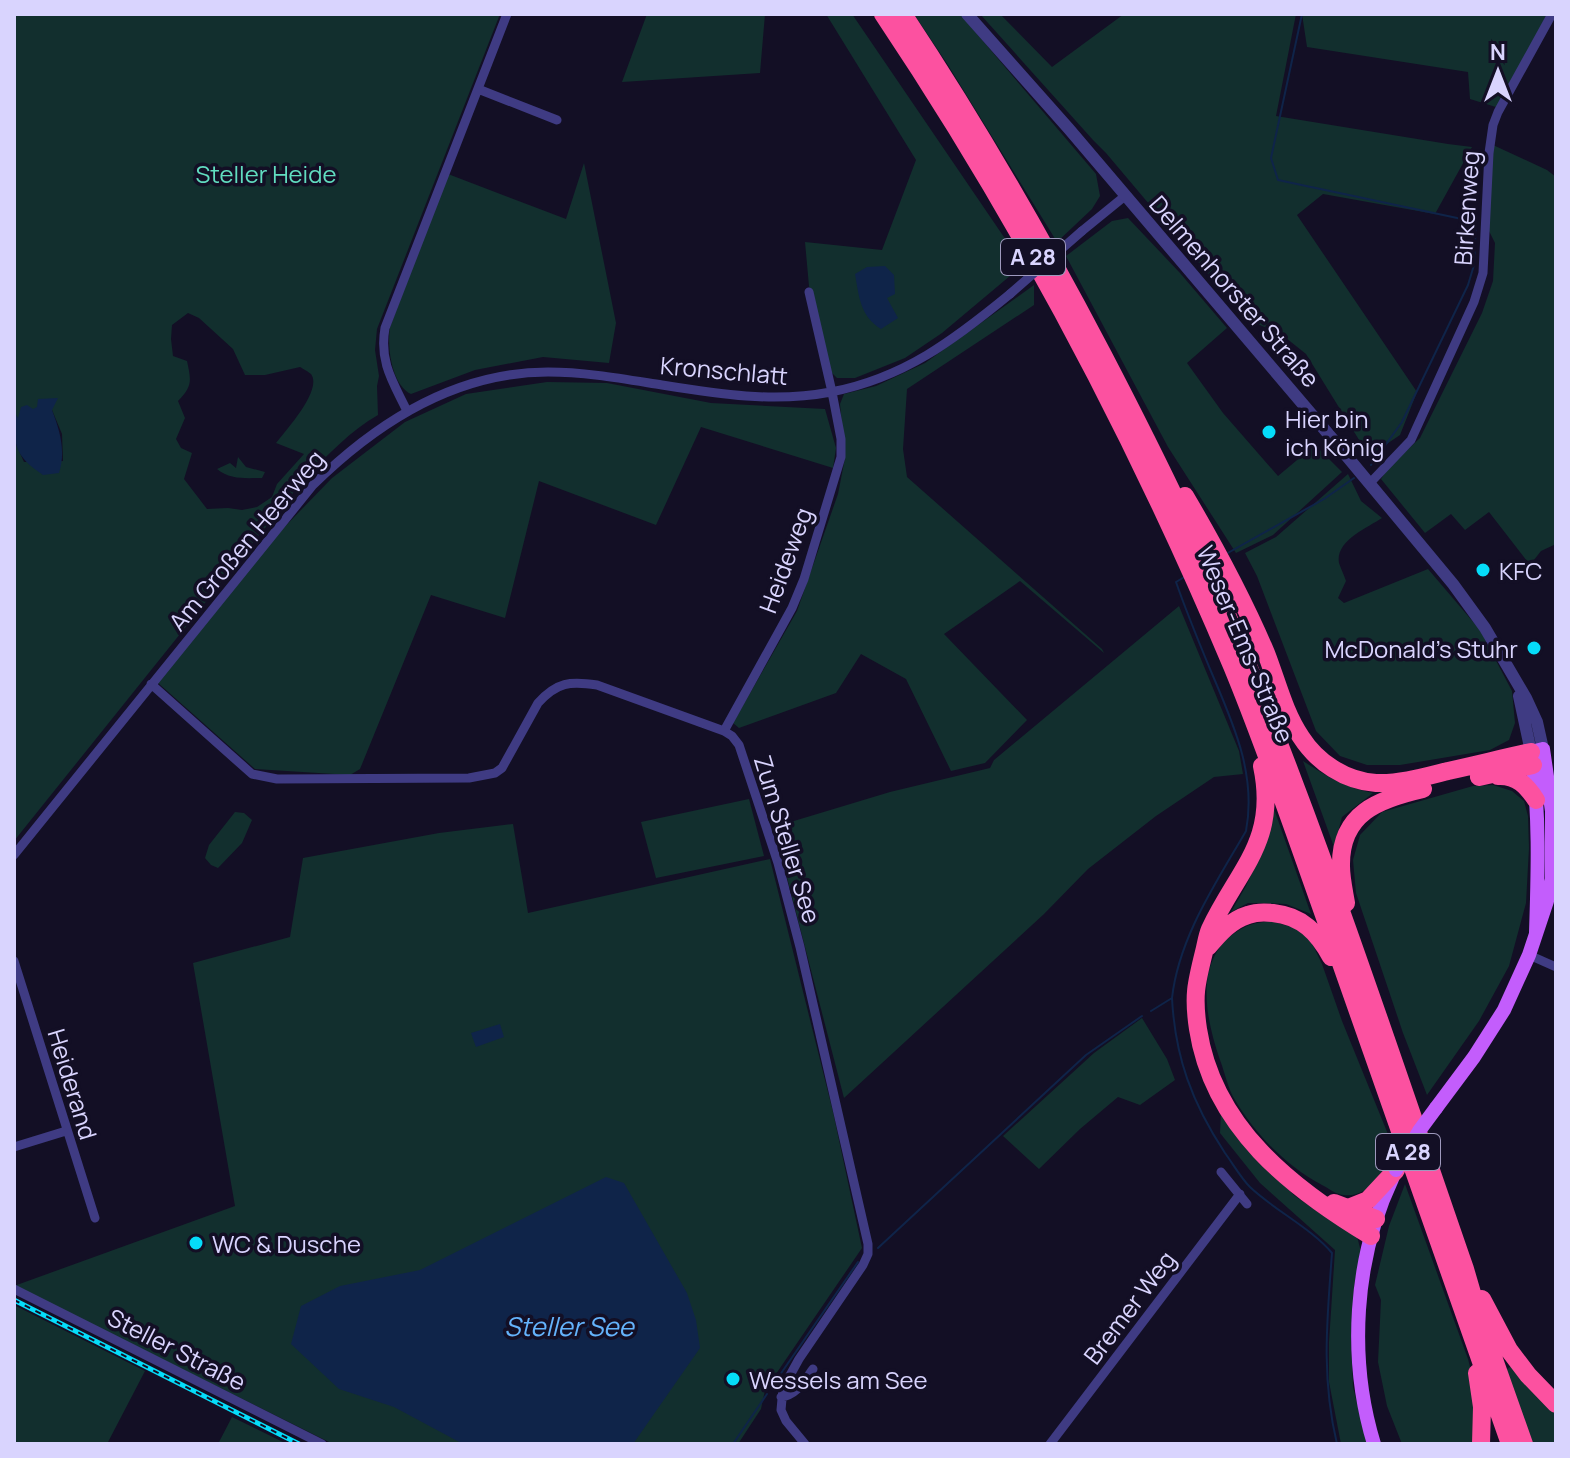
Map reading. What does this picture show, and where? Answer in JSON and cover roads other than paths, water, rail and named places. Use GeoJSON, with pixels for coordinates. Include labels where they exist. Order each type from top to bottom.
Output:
{"type":"FeatureCollection","features":[{"type":"Feature","properties":{"kind":"highway","name":"Weser-Ems-Straße"},"geometry":{"type":"LineString","coordinates":[[883,14],[1001,201],[1061,307],[1135,451],[1207,568],[1305,811],[1465,1269]]}},
{"type":"Feature","properties":{"kind":"highway","name":"A 28"},"geometry":{"type":"LineString","coordinates":[[903,14],[1011,187],[1145,435],[1155,441],[1207,568]]}},
{"type":"Feature","properties":{"kind":"highway","name":"Weser-Ems-Straße"},"geometry":{"type":"LineString","coordinates":[[1207,568],[1258,732],[1472,1335]]}},
{"type":"Feature","properties":{"kind":"highway"},"geometry":{"type":"LineString","coordinates":[[1207,568],[1266,653],[1300,737],[1329,767],[1356,780],[1401,782],[1538,757]]}},
{"type":"Feature","properties":{"kind":"highway"},"geometry":{"type":"LineString","coordinates":[[1258,732],[1266,799],[1262,828],[1254,854],[1205,942],[1197,976],[1195,1004],[1199,1038],[1224,1104],[1246,1137],[1270,1163],[1329,1210],[1374,1227]]}},
{"type":"Feature","properties":{"kind":"highway"},"geometry":{"type":"LineString","coordinates":[[1349,938],[1341,865],[1345,839],[1353,823],[1368,808],[1395,795],[1492,774],[1538,757]]}},
{"type":"Feature","properties":{"kind":"highway"},"geometry":{"type":"LineString","coordinates":[[1492,774],[1521,781],[1548,805]]}},
{"type":"Feature","properties":{"kind":"highway"},"geometry":{"type":"LineString","coordinates":[[1204,952],[1224,929],[1247,915],[1262,912],[1288,915],[1308,926],[1318,937],[1351,991]]}},
{"type":"Feature","properties":{"kind":"highway"},"geometry":{"type":"LineString","coordinates":[[1348,1208],[1368,1200],[1396,1170]]}},
{"type":"Feature","properties":{"kind":"highway"},"geometry":{"type":"LineString","coordinates":[[1314,1199],[1348,1208],[1374,1227]]}},
{"type":"Feature","properties":{"kind":"highway"},"geometry":{"type":"LineString","coordinates":[[1465,1269],[1509,1350],[1556,1404]]}},
{"type":"Feature","properties":{"kind":"highway"},"geometry":{"type":"LineString","coordinates":[[1465,1269],[1524,1444]]}},
{"type":"Feature","properties":{"kind":"highway"},"geometry":{"type":"LineString","coordinates":[[1472,1335],[1482,1407],[1481,1444]]}},
{"type":"Feature","properties":{"kind":"highway"},"geometry":{"type":"LineString","coordinates":[[1472,1335],[1510,1444]]}},
{"type":"Feature","properties":{"kind":"main road","name":"Delmenhorster Straße"},"geometry":{"type":"LineString","coordinates":[[1374,1227],[1396,1170],[1419,1131],[1489,1035],[1529,955],[1536,933],[1539,857],[1548,805],[1538,757]]}},
{"type":"Feature","properties":{"kind":"main road"},"geometry":{"type":"LineString","coordinates":[[1374,1227],[1362,1281],[1359,1345],[1364,1403],[1374,1444]]}},
{"type":"Feature","properties":{"kind":"street"},"geometry":{"type":"LineString","coordinates":[[407,411],[384,360],[385,328],[507,14]]}},
{"type":"Feature","properties":{"kind":"street","name":"Delmenhorster Straße"},"geometry":{"type":"LineString","coordinates":[[967,14],[1059,118],[1453,584],[1485,628],[1516,681],[1538,757]]}},
{"type":"Feature","properties":{"kind":"street","name":"Birkenweg"},"geometry":{"type":"LineString","coordinates":[[1370,483],[1411,440],[1474,302],[1483,273],[1493,125],[1552,14]]}},
{"type":"Feature","properties":{"kind":"street"},"geometry":{"type":"LineString","coordinates":[[478,89],[557,120]]}},
{"type":"Feature","properties":{"kind":"street","name":"Kronschlatt"},"geometry":{"type":"LineString","coordinates":[[407,411],[462,387],[519,374],[546,372],[579,373],[761,397],[802,396],[858,385],[930,355],[965,331],[1125,196]]}},
{"type":"Feature","properties":{"kind":"street","name":"Heideweg"},"geometry":{"type":"LineString","coordinates":[[724,731],[792,608],[804,579],[841,457],[841,439],[832,392],[809,292]]}},
{"type":"Feature","properties":{"kind":"street","name":"Am Großen Heerweg"},"geometry":{"type":"LineString","coordinates":[[14,855],[313,485],[359,443],[407,411]]}},
{"type":"Feature","properties":{"kind":"street"},"geometry":{"type":"LineString","coordinates":[[151,684],[252,774],[277,779],[469,778],[495,773],[502,768],[538,703],[546,694],[567,683],[597,685],[724,731]]}},
{"type":"Feature","properties":{"kind":"street","name":"Zum Steller See"},"geometry":{"type":"LineString","coordinates":[[724,731],[739,745],[778,863],[868,1244],[863,1265],[799,1359],[781,1397]]}},
{"type":"Feature","properties":{"kind":"street"},"geometry":{"type":"LineString","coordinates":[[1529,955],[1556,967]]}},
{"type":"Feature","properties":{"kind":"street","name":"Heiderand"},"geometry":{"type":"LineString","coordinates":[[14,961],[95,1218]]}},
{"type":"Feature","properties":{"kind":"street"},"geometry":{"type":"LineString","coordinates":[[14,1147],[66,1131]]}},
{"type":"Feature","properties":{"kind":"street"},"geometry":{"type":"LineString","coordinates":[[1221,1172],[1247,1204]]}},
{"type":"Feature","properties":{"kind":"street","name":"Bremer Weg"},"geometry":{"type":"LineString","coordinates":[[1050,1444],[1240,1194]]}},
{"type":"Feature","properties":{"kind":"street","name":"Steller Straße"},"geometry":{"type":"LineString","coordinates":[[14,1289],[322,1444]]}},
{"type":"Feature","properties":{"kind":"street"},"geometry":{"type":"LineString","coordinates":[[805,1444],[786,1421],[781,1410],[781,1397],[795,1393],[813,1369]]}},
{"type":"Feature","properties":{"kind":"water"},"geometry":{"type":"Polygon","coordinates":[[[885,266],[894,275],[895,294],[887,298],[898,318],[881,329],[865,312],[855,274],[867,267],[885,266]]]}},
{"type":"Feature","properties":{"kind":"water"},"geometry":{"type":"Polygon","coordinates":[[[58,398],[52,410],[61,441],[61,465],[59,473],[43,475],[26,462],[18,449],[14,412],[18,418],[21,407],[27,405],[33,409],[37,407],[38,399],[58,398]]]}},
{"type":"Feature","properties":{"kind":"water"},"geometry":{"type":"Polygon","coordinates":[[[500,1024],[504,1037],[476,1047],[471,1033],[500,1024]]]}},
{"type":"Feature","properties":{"kind":"water","name":"Steller See"},"geometry":{"type":"Polygon","coordinates":[[[606,1177],[624,1183],[687,1293],[696,1320],[700,1348],[633,1444],[463,1444],[394,1407],[339,1389],[291,1344],[301,1306],[340,1286],[420,1270],[606,1177]]]}},
{"type":"Feature","properties":{"kind":"waterway"},"geometry":{"type":"LineString","coordinates":[[1302,14],[1271,158],[1278,180],[1476,222],[1474,265],[1468,285],[1402,422],[1371,465]]}},
{"type":"Feature","properties":{"kind":"waterway"},"geometry":{"type":"LineString","coordinates":[[1226,554],[1324,499],[1354,478]]}},
{"type":"Feature","properties":{"kind":"waterway"},"geometry":{"type":"LineString","coordinates":[[1151,1011],[1172,998],[1182,953],[1211,891],[1246,831],[1249,810],[1240,748],[1176,582],[1186,576]]}},
{"type":"Feature","properties":{"kind":"waterway"},"geometry":{"type":"LineString","coordinates":[[1172,998],[1177,1040],[1187,1079],[1203,1116],[1225,1153],[1250,1187],[1314,1235],[1332,1253],[1327,1372],[1337,1444]]}},
{"type":"Feature","properties":{"kind":"waterway"},"geometry":{"type":"LineString","coordinates":[[878,1248],[1086,1055],[1142,1016]]}},
{"type":"Feature","properties":{"kind":"waterway"},"geometry":{"type":"LineString","coordinates":[[775,1382],[858,1262]]}},
{"type":"Feature","properties":{"kind":"waterway"},"geometry":{"type":"LineString","coordinates":[[733,1444],[767,1394]]}},
{"type":"Feature","properties":{"kind":"railway"},"geometry":{"type":"LineString","coordinates":[[14,1300],[299,1444]]}},
{"type":"Feature","properties":{"kind":"place","name":"Hier bin ich König"},"geometry":{"type":"Point","coordinates":[1269,432]}},
{"type":"Feature","properties":{"kind":"place","name":"KFC"},"geometry":{"type":"Point","coordinates":[1483,570]}},
{"type":"Feature","properties":{"kind":"place","name":"McDonald's Stuhr"},"geometry":{"type":"Point","coordinates":[1534,648]}},
{"type":"Feature","properties":{"kind":"place","name":"WC & Dusche"},"geometry":{"type":"Point","coordinates":[196,1243]}},
{"type":"Feature","properties":{"kind":"place","name":"Wessels am See"},"geometry":{"type":"Point","coordinates":[733,1379]}},
{"type":"Feature","properties":{"kind":"park label","name":"Steller Heide"},"geometry":{"type":"Point","coordinates":[266,173]}}]}
